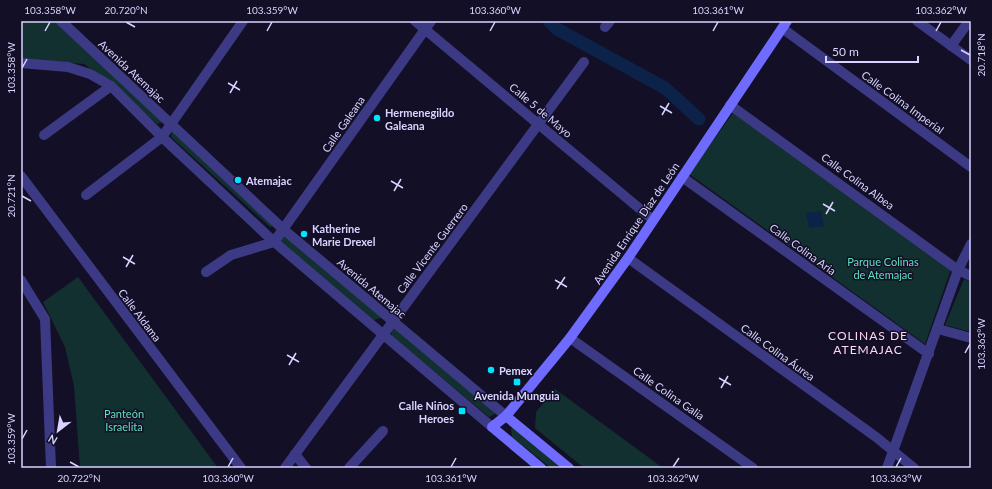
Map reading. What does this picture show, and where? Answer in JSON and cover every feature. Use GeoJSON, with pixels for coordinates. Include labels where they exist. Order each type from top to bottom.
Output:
{"type":"FeatureCollection","features":[{"type":"Feature","properties":{"kind":"main road","name":"Avenida Enrique Díaz de León"},"geometry":{"type":"LineString","coordinates":[[492,427],[506,416],[570,338],[628,258],[652,219],[784,25]]}},
{"type":"Feature","properties":{"kind":"main road","name":"Avenida Atemajac"},"geometry":{"type":"LineString","coordinates":[[506,416],[569,468]]}},
{"type":"Feature","properties":{"kind":"main road"},"geometry":{"type":"LineString","coordinates":[[492,427],[541,468]]}},
{"type":"Feature","properties":{"kind":"street","name":"Avenida Atemajac"},"geometry":{"type":"LineString","coordinates":[[61,21],[283,229],[506,416]]}},
{"type":"Feature","properties":{"kind":"street"},"geometry":{"type":"LineString","coordinates":[[86,195],[162,137],[243,21]]}},
{"type":"Feature","properties":{"kind":"street","name":"Calle 5 de Mayo"},"geometry":{"type":"LineString","coordinates":[[415,21],[428,25],[538,124],[652,219]]}},
{"type":"Feature","properties":{"kind":"street"},"geometry":{"type":"LineString","coordinates":[[917,21],[971,60]]}},
{"type":"Feature","properties":{"kind":"street"},"geometry":{"type":"LineString","coordinates":[[950,46],[969,21]]}},
{"type":"Feature","properties":{"kind":"street","name":"Calle Galeana"},"geometry":{"type":"LineString","coordinates":[[274,242],[428,25]]}},
{"type":"Feature","properties":{"kind":"street","name":"Calle Colina Imperial"},"geometry":{"type":"LineString","coordinates":[[784,25],[971,167]]}},
{"type":"Feature","properties":{"kind":"street","name":"Calle Vicente Guerrero"},"geometry":{"type":"LineString","coordinates":[[285,468],[584,62]]}},
{"type":"Feature","properties":{"kind":"street"},"geometry":{"type":"LineString","coordinates":[[21,63],[68,66],[90,74],[111,86],[162,137],[274,242],[492,427]]}},
{"type":"Feature","properties":{"kind":"street"},"geometry":{"type":"LineString","coordinates":[[44,135],[111,86]]}},
{"type":"Feature","properties":{"kind":"street","name":"Calle Colina Albea"},"geometry":{"type":"LineString","coordinates":[[730,106],[958,270],[971,276]]}},
{"type":"Feature","properties":{"kind":"street","name":"Calle Aldama"},"geometry":{"type":"LineString","coordinates":[[21,176],[241,468]]}},
{"type":"Feature","properties":{"kind":"street","name":"Calle Colina Aria"},"geometry":{"type":"LineString","coordinates":[[682,177],[929,354]]}},
{"type":"Feature","properties":{"kind":"street"},"geometry":{"type":"LineString","coordinates":[[206,272],[231,255],[274,242]]}},
{"type":"Feature","properties":{"kind":"street"},"geometry":{"type":"LineString","coordinates":[[887,468],[892,450],[929,354],[958,270],[971,244]]}},
{"type":"Feature","properties":{"kind":"street","name":"Calle Colina Áurea"},"geometry":{"type":"LineString","coordinates":[[628,258],[892,450],[914,468]]}},
{"type":"Feature","properties":{"kind":"street"},"geometry":{"type":"LineString","coordinates":[[21,280],[45,319],[51,468]]}},
{"type":"Feature","properties":{"kind":"street"},"geometry":{"type":"LineString","coordinates":[[938,329],[971,338]]}},
{"type":"Feature","properties":{"kind":"street","name":"Calle Colina Galia"},"geometry":{"type":"LineString","coordinates":[[570,338],[753,468]]}},
{"type":"Feature","properties":{"kind":"street"},"geometry":{"type":"LineString","coordinates":[[349,468],[383,431]]}},
{"type":"Feature","properties":{"kind":"street"},"geometry":{"type":"LineString","coordinates":[[295,454],[306,468]]}},
{"type":"Feature","properties":{"kind":"green space"},"geometry":{"type":"Polygon","coordinates":[[[21,21],[59,21],[163,122],[157,124],[119,90],[84,64],[21,59],[21,21]]]}},
{"type":"Feature","properties":{"kind":"green space","name":"Parque Colinas de Atemajac"},"geometry":{"type":"Polygon","coordinates":[[[733,113],[951,269],[925,344],[689,174],[733,113]]]}},
{"type":"Feature","properties":{"kind":"green space"},"geometry":{"type":"Polygon","coordinates":[[[172,130],[275,226],[270,227],[171,137],[172,130]]]}},
{"type":"Feature","properties":{"kind":"green space"},"geometry":{"type":"Polygon","coordinates":[[[279,231],[381,310],[381,318],[374,320],[278,239],[279,231]]]}},
{"type":"Feature","properties":{"kind":"green space","name":"Panteón Israelita"},"geometry":{"type":"Polygon","coordinates":[[[78,277],[218,468],[80,468],[74,386],[65,347],[43,302],[78,277]]]}},
{"type":"Feature","properties":{"kind":"green space"},"geometry":{"type":"Polygon","coordinates":[[[964,279],[971,282],[971,332],[945,325],[964,279]]]}},
{"type":"Feature","properties":{"kind":"green space"},"geometry":{"type":"Polygon","coordinates":[[[399,325],[495,405],[495,414],[489,417],[392,336],[390,327],[399,325]]]}},
{"type":"Feature","properties":{"kind":"green space"},"geometry":{"type":"Polygon","coordinates":[[[555,389],[663,468],[584,468],[535,428],[536,412],[555,389]]]}},
{"type":"Feature","properties":{"kind":"green space"},"geometry":{"type":"Polygon","coordinates":[[[520,427],[571,468],[551,468],[512,437],[511,428],[520,427]]]}},
{"type":"Feature","properties":{"kind":"water"},"geometry":{"type":"Polygon","coordinates":[[[821,211],[824,226],[809,228],[806,213],[821,211]]]}},
{"type":"Feature","properties":{"kind":"waterway"},"geometry":{"type":"LineString","coordinates":[[549,21],[557,29],[665,88],[699,119]]}},
{"type":"Feature","properties":{"kind":"place","name":"Hermenegildo Galeana"},"geometry":{"type":"Point","coordinates":[377,118]}},
{"type":"Feature","properties":{"kind":"place","name":"Atemajac"},"geometry":{"type":"Point","coordinates":[238,180]}},
{"type":"Feature","properties":{"kind":"place","name":"Katherine Marie Drexel"},"geometry":{"type":"Point","coordinates":[304,234]}},
{"type":"Feature","properties":{"kind":"place","name":"Pemex"},"geometry":{"type":"Point","coordinates":[491,370]}},
{"type":"Feature","properties":{"kind":"place","name":"Avenida Munguia"},"geometry":{"type":"Point","coordinates":[517,382]}},
{"type":"Feature","properties":{"kind":"place","name":"Calle Niños Heroes"},"geometry":{"type":"Point","coordinates":[462,411]}},
{"type":"Feature","properties":{"kind":"district","name":"COLINAS DE ATEMAJAC"},"geometry":{"type":"Point","coordinates":[868,342]}}]}
